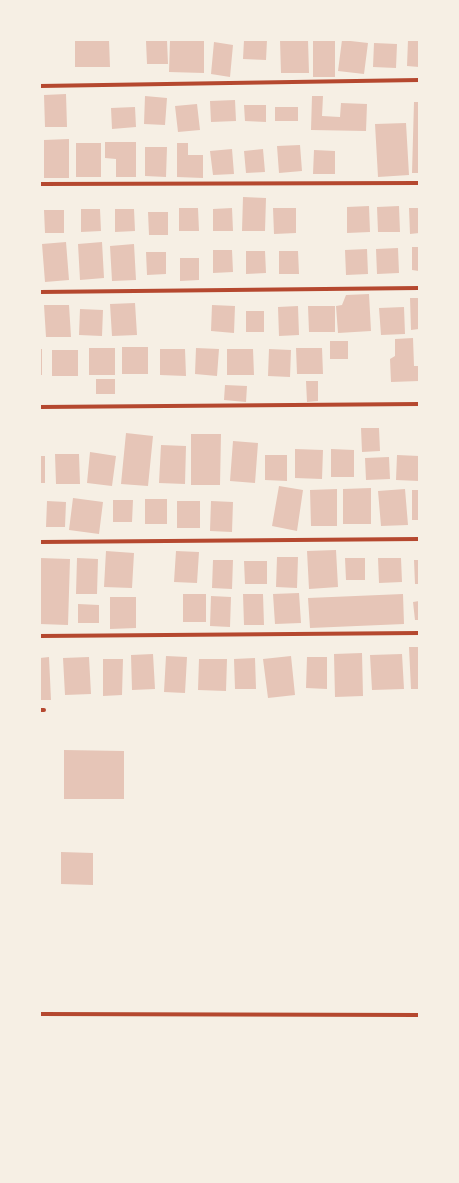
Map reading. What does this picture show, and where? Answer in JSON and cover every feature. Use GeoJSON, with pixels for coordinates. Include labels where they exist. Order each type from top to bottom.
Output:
{"type":"FeatureCollection","features":[{"type":"Feature","properties":{"kind":"street"},"geometry":{"type":"LineString","coordinates":[[40,86],[419,80]]}},
{"type":"Feature","properties":{"kind":"street"},"geometry":{"type":"LineString","coordinates":[[40,184],[419,183]]}},
{"type":"Feature","properties":{"kind":"street"},"geometry":{"type":"LineString","coordinates":[[40,292],[419,288]]}},
{"type":"Feature","properties":{"kind":"street"},"geometry":{"type":"LineString","coordinates":[[40,407],[419,404]]}},
{"type":"Feature","properties":{"kind":"street"},"geometry":{"type":"LineString","coordinates":[[40,542],[419,539]]}},
{"type":"Feature","properties":{"kind":"street"},"geometry":{"type":"LineString","coordinates":[[40,636],[419,633]]}},
{"type":"Feature","properties":{"kind":"street"},"geometry":{"type":"LineString","coordinates":[[40,1014],[419,1015]]}},
{"type":"Feature","properties":{"kind":"building"},"geometry":{"type":"Polygon","coordinates":[[[75,40],[109,40],[110,67],[75,67],[75,40]]]}},
{"type":"Feature","properties":{"kind":"building"},"geometry":{"type":"Polygon","coordinates":[[[167,40],[168,64],[147,64],[146,41],[167,40]]]}},
{"type":"Feature","properties":{"kind":"building"},"geometry":{"type":"Polygon","coordinates":[[[170,40],[204,40],[204,73],[169,72],[170,40]]]}},
{"type":"Feature","properties":{"kind":"building"},"geometry":{"type":"Polygon","coordinates":[[[244,40],[267,40],[266,60],[243,59],[244,40]]]}},
{"type":"Feature","properties":{"kind":"building"},"geometry":{"type":"Polygon","coordinates":[[[280,40],[308,40],[309,73],[281,73],[280,40]]]}},
{"type":"Feature","properties":{"kind":"building"},"geometry":{"type":"Polygon","coordinates":[[[313,40],[335,40],[335,77],[313,77],[313,40]]]}},
{"type":"Feature","properties":{"kind":"building"},"geometry":{"type":"Polygon","coordinates":[[[342,40],[368,43],[364,74],[338,71],[342,40]]]}},
{"type":"Feature","properties":{"kind":"building"},"geometry":{"type":"Polygon","coordinates":[[[408,40],[419,40],[419,67],[407,66],[408,40]]]}},
{"type":"Feature","properties":{"kind":"building"},"geometry":{"type":"Polygon","coordinates":[[[214,42],[233,45],[230,77],[211,74],[214,42]]]}},
{"type":"Feature","properties":{"kind":"building"},"geometry":{"type":"Polygon","coordinates":[[[374,43],[397,44],[396,68],[373,67],[374,43]]]}},
{"type":"Feature","properties":{"kind":"building"},"geometry":{"type":"Polygon","coordinates":[[[66,94],[67,127],[45,127],[44,95],[66,94]]]}},
{"type":"Feature","properties":{"kind":"building"},"geometry":{"type":"Polygon","coordinates":[[[145,96],[167,98],[165,125],[144,124],[145,96]]]}},
{"type":"Feature","properties":{"kind":"building"},"geometry":{"type":"Polygon","coordinates":[[[312,96],[323,96],[322,116],[340,117],[341,103],[367,104],[366,131],[311,130],[312,96]]]}},
{"type":"Feature","properties":{"kind":"building"},"geometry":{"type":"Polygon","coordinates":[[[235,100],[236,121],[211,122],[210,101],[235,100]]]}},
{"type":"Feature","properties":{"kind":"building"},"geometry":{"type":"Polygon","coordinates":[[[414,102],[419,102],[419,173],[412,173],[414,102]]]}},
{"type":"Feature","properties":{"kind":"building"},"geometry":{"type":"Polygon","coordinates":[[[197,104],[200,130],[178,132],[175,106],[197,104]]]}},
{"type":"Feature","properties":{"kind":"building"},"geometry":{"type":"Polygon","coordinates":[[[244,105],[266,105],[266,122],[245,121],[244,105]]]}},
{"type":"Feature","properties":{"kind":"building"},"geometry":{"type":"Polygon","coordinates":[[[135,107],[136,127],[112,129],[111,108],[135,107]]]}},
{"type":"Feature","properties":{"kind":"building"},"geometry":{"type":"Polygon","coordinates":[[[275,107],[298,107],[298,121],[275,121],[275,107]]]}},
{"type":"Feature","properties":{"kind":"building"},"geometry":{"type":"Polygon","coordinates":[[[406,123],[409,175],[378,177],[375,124],[406,123]]]}},
{"type":"Feature","properties":{"kind":"building"},"geometry":{"type":"Polygon","coordinates":[[[69,139],[69,178],[44,178],[44,140],[69,139]]]}},
{"type":"Feature","properties":{"kind":"building"},"geometry":{"type":"Polygon","coordinates":[[[105,142],[136,142],[136,177],[116,177],[116,159],[105,158],[105,142]]]}},
{"type":"Feature","properties":{"kind":"building"},"geometry":{"type":"Polygon","coordinates":[[[76,143],[101,143],[101,177],[76,177],[76,143]]]}},
{"type":"Feature","properties":{"kind":"building"},"geometry":{"type":"Polygon","coordinates":[[[177,143],[188,143],[188,155],[203,155],[203,178],[177,177],[177,143]]]}},
{"type":"Feature","properties":{"kind":"building"},"geometry":{"type":"Polygon","coordinates":[[[300,145],[302,171],[279,173],[277,146],[300,145]]]}},
{"type":"Feature","properties":{"kind":"building"},"geometry":{"type":"Polygon","coordinates":[[[145,147],[167,147],[166,177],[145,176],[145,147]]]}},
{"type":"Feature","properties":{"kind":"building"},"geometry":{"type":"Polygon","coordinates":[[[232,149],[234,174],[213,175],[210,151],[232,149]]]}},
{"type":"Feature","properties":{"kind":"building"},"geometry":{"type":"Polygon","coordinates":[[[263,149],[265,172],[246,173],[244,151],[263,149]]]}},
{"type":"Feature","properties":{"kind":"building"},"geometry":{"type":"Polygon","coordinates":[[[314,150],[335,151],[335,174],[313,174],[314,150]]]}},
{"type":"Feature","properties":{"kind":"building"},"geometry":{"type":"Polygon","coordinates":[[[243,197],[266,198],[265,231],[242,231],[243,197]]]}},
{"type":"Feature","properties":{"kind":"building"},"geometry":{"type":"Polygon","coordinates":[[[369,206],[370,232],[347,233],[347,207],[369,206]]]}},
{"type":"Feature","properties":{"kind":"building"},"geometry":{"type":"Polygon","coordinates":[[[399,206],[400,232],[378,232],[377,207],[399,206]]]}},
{"type":"Feature","properties":{"kind":"building"},"geometry":{"type":"Polygon","coordinates":[[[179,208],[198,208],[199,231],[179,231],[179,208]]]}},
{"type":"Feature","properties":{"kind":"building"},"geometry":{"type":"Polygon","coordinates":[[[232,208],[233,231],[213,231],[213,209],[232,208]]]}},
{"type":"Feature","properties":{"kind":"building"},"geometry":{"type":"Polygon","coordinates":[[[273,208],[296,208],[296,233],[274,234],[273,208]]]}},
{"type":"Feature","properties":{"kind":"building"},"geometry":{"type":"Polygon","coordinates":[[[409,208],[419,208],[419,233],[410,234],[409,208]]]}},
{"type":"Feature","properties":{"kind":"building"},"geometry":{"type":"Polygon","coordinates":[[[81,209],[100,209],[101,231],[81,232],[81,209]]]}},
{"type":"Feature","properties":{"kind":"building"},"geometry":{"type":"Polygon","coordinates":[[[115,209],[134,209],[135,231],[115,232],[115,209]]]}},
{"type":"Feature","properties":{"kind":"building"},"geometry":{"type":"Polygon","coordinates":[[[44,210],[64,210],[64,233],[45,233],[44,210]]]}},
{"type":"Feature","properties":{"kind":"building"},"geometry":{"type":"Polygon","coordinates":[[[148,212],[168,212],[168,235],[149,235],[148,212]]]}},
{"type":"Feature","properties":{"kind":"building"},"geometry":{"type":"Polygon","coordinates":[[[66,242],[69,280],[45,282],[42,244],[66,242]]]}},
{"type":"Feature","properties":{"kind":"building"},"geometry":{"type":"Polygon","coordinates":[[[102,242],[104,278],[80,280],[78,244],[102,242]]]}},
{"type":"Feature","properties":{"kind":"building"},"geometry":{"type":"Polygon","coordinates":[[[134,244],[136,280],[112,281],[110,246],[134,244]]]}},
{"type":"Feature","properties":{"kind":"building"},"geometry":{"type":"Polygon","coordinates":[[[412,247],[419,247],[419,271],[412,270],[412,247]]]}},
{"type":"Feature","properties":{"kind":"building"},"geometry":{"type":"Polygon","coordinates":[[[398,248],[399,273],[377,274],[376,249],[398,248]]]}},
{"type":"Feature","properties":{"kind":"building"},"geometry":{"type":"Polygon","coordinates":[[[367,249],[368,274],[346,275],[345,250],[367,249]]]}},
{"type":"Feature","properties":{"kind":"building"},"geometry":{"type":"Polygon","coordinates":[[[213,250],[232,250],[233,272],[213,273],[213,250]]]}},
{"type":"Feature","properties":{"kind":"building"},"geometry":{"type":"Polygon","coordinates":[[[246,251],[265,251],[266,273],[246,274],[246,251]]]}},
{"type":"Feature","properties":{"kind":"building"},"geometry":{"type":"Polygon","coordinates":[[[279,251],[298,251],[299,274],[279,274],[279,251]]]}},
{"type":"Feature","properties":{"kind":"building"},"geometry":{"type":"Polygon","coordinates":[[[146,252],[166,252],[166,274],[147,275],[146,252]]]}},
{"type":"Feature","properties":{"kind":"building"},"geometry":{"type":"Polygon","coordinates":[[[180,258],[199,258],[199,280],[180,281],[180,258]]]}},
{"type":"Feature","properties":{"kind":"building"},"geometry":{"type":"Polygon","coordinates":[[[369,294],[371,331],[338,333],[336,306],[342,305],[346,295],[369,294]]]}},
{"type":"Feature","properties":{"kind":"building"},"geometry":{"type":"Polygon","coordinates":[[[410,298],[419,298],[419,329],[411,330],[410,298]]]}},
{"type":"Feature","properties":{"kind":"building"},"geometry":{"type":"Polygon","coordinates":[[[135,303],[137,335],[112,336],[110,304],[135,303]]]}},
{"type":"Feature","properties":{"kind":"building"},"geometry":{"type":"Polygon","coordinates":[[[44,305],[69,305],[71,337],[46,337],[44,305]]]}},
{"type":"Feature","properties":{"kind":"building"},"geometry":{"type":"Polygon","coordinates":[[[212,305],[235,306],[234,333],[211,331],[212,305]]]}},
{"type":"Feature","properties":{"kind":"building"},"geometry":{"type":"Polygon","coordinates":[[[298,306],[299,335],[279,336],[278,307],[298,306]]]}},
{"type":"Feature","properties":{"kind":"building"},"geometry":{"type":"Polygon","coordinates":[[[308,306],[335,306],[335,332],[309,332],[308,306]]]}},
{"type":"Feature","properties":{"kind":"building"},"geometry":{"type":"Polygon","coordinates":[[[404,307],[405,334],[381,335],[379,308],[404,307]]]}},
{"type":"Feature","properties":{"kind":"building"},"geometry":{"type":"Polygon","coordinates":[[[80,309],[103,310],[102,336],[79,335],[80,309]]]}},
{"type":"Feature","properties":{"kind":"building"},"geometry":{"type":"Polygon","coordinates":[[[246,311],[264,311],[264,332],[246,332],[246,311]]]}},
{"type":"Feature","properties":{"kind":"building"},"geometry":{"type":"Polygon","coordinates":[[[413,338],[414,366],[419,366],[419,381],[391,382],[390,359],[395,356],[395,339],[413,338]]]}},
{"type":"Feature","properties":{"kind":"building"},"geometry":{"type":"Polygon","coordinates":[[[330,341],[348,341],[348,359],[330,359],[330,341]]]}},
{"type":"Feature","properties":{"kind":"building"},"geometry":{"type":"Polygon","coordinates":[[[122,347],[148,347],[148,374],[122,374],[122,347]]]}},
{"type":"Feature","properties":{"kind":"building"},"geometry":{"type":"Polygon","coordinates":[[[89,348],[115,348],[115,375],[89,375],[89,348]]]}},
{"type":"Feature","properties":{"kind":"building"},"geometry":{"type":"Polygon","coordinates":[[[196,348],[219,349],[217,376],[195,374],[196,348]]]}},
{"type":"Feature","properties":{"kind":"building"},"geometry":{"type":"Polygon","coordinates":[[[296,348],[322,348],[323,374],[297,374],[296,348]]]}},
{"type":"Feature","properties":{"kind":"building"},"geometry":{"type":"Polygon","coordinates":[[[40,349],[42,349],[42,375],[40,375],[40,349]]]}},
{"type":"Feature","properties":{"kind":"building"},"geometry":{"type":"Polygon","coordinates":[[[160,349],[185,349],[186,376],[160,375],[160,349]]]}},
{"type":"Feature","properties":{"kind":"building"},"geometry":{"type":"Polygon","coordinates":[[[227,349],[253,349],[254,375],[227,375],[227,349]]]}},
{"type":"Feature","properties":{"kind":"building"},"geometry":{"type":"Polygon","coordinates":[[[269,349],[291,350],[290,377],[268,376],[269,349]]]}},
{"type":"Feature","properties":{"kind":"building"},"geometry":{"type":"Polygon","coordinates":[[[52,350],[78,350],[78,376],[52,376],[52,350]]]}},
{"type":"Feature","properties":{"kind":"building"},"geometry":{"type":"Polygon","coordinates":[[[96,379],[115,379],[115,394],[96,394],[96,379]]]}},
{"type":"Feature","properties":{"kind":"building"},"geometry":{"type":"Polygon","coordinates":[[[306,381],[318,381],[318,401],[307,402],[306,381]]]}},
{"type":"Feature","properties":{"kind":"building"},"geometry":{"type":"Polygon","coordinates":[[[225,385],[247,386],[246,402],[224,400],[225,385]]]}},
{"type":"Feature","properties":{"kind":"building"},"geometry":{"type":"Polygon","coordinates":[[[361,428],[379,428],[380,451],[362,452],[361,428]]]}},
{"type":"Feature","properties":{"kind":"building"},"geometry":{"type":"Polygon","coordinates":[[[126,433],[153,436],[148,486],[121,484],[126,433]]]}},
{"type":"Feature","properties":{"kind":"building"},"geometry":{"type":"Polygon","coordinates":[[[191,434],[221,434],[220,485],[191,485],[191,434]]]}},
{"type":"Feature","properties":{"kind":"building"},"geometry":{"type":"Polygon","coordinates":[[[233,441],[258,443],[255,483],[230,481],[233,441]]]}},
{"type":"Feature","properties":{"kind":"building"},"geometry":{"type":"Polygon","coordinates":[[[161,445],[186,446],[185,484],[159,483],[161,445]]]}},
{"type":"Feature","properties":{"kind":"building"},"geometry":{"type":"Polygon","coordinates":[[[295,449],[323,450],[322,479],[295,478],[295,449]]]}},
{"type":"Feature","properties":{"kind":"building"},"geometry":{"type":"Polygon","coordinates":[[[331,449],[354,450],[354,477],[331,477],[331,449]]]}},
{"type":"Feature","properties":{"kind":"building"},"geometry":{"type":"Polygon","coordinates":[[[90,452],[116,456],[112,486],[87,483],[90,452]]]}},
{"type":"Feature","properties":{"kind":"building"},"geometry":{"type":"Polygon","coordinates":[[[55,454],[79,454],[80,484],[56,484],[55,454]]]}},
{"type":"Feature","properties":{"kind":"building"},"geometry":{"type":"Polygon","coordinates":[[[265,455],[287,455],[287,481],[265,480],[265,455]]]}},
{"type":"Feature","properties":{"kind":"building"},"geometry":{"type":"Polygon","coordinates":[[[397,455],[419,456],[419,481],[396,480],[397,455]]]}},
{"type":"Feature","properties":{"kind":"building"},"geometry":{"type":"Polygon","coordinates":[[[40,456],[45,456],[45,483],[40,483],[40,456]]]}},
{"type":"Feature","properties":{"kind":"building"},"geometry":{"type":"Polygon","coordinates":[[[389,457],[390,479],[366,480],[365,458],[389,457]]]}},
{"type":"Feature","properties":{"kind":"building"},"geometry":{"type":"Polygon","coordinates":[[[279,486],[303,490],[297,531],[272,526],[279,486]]]}},
{"type":"Feature","properties":{"kind":"building"},"geometry":{"type":"Polygon","coordinates":[[[371,488],[371,524],[343,524],[343,489],[371,488]]]}},
{"type":"Feature","properties":{"kind":"building"},"geometry":{"type":"Polygon","coordinates":[[[337,489],[337,526],[311,526],[310,490],[337,489]]]}},
{"type":"Feature","properties":{"kind":"building"},"geometry":{"type":"Polygon","coordinates":[[[405,489],[408,525],[381,526],[378,491],[405,489]]]}},
{"type":"Feature","properties":{"kind":"building"},"geometry":{"type":"Polygon","coordinates":[[[412,490],[419,490],[419,520],[412,520],[412,490]]]}},
{"type":"Feature","properties":{"kind":"building"},"geometry":{"type":"Polygon","coordinates":[[[73,498],[103,502],[99,534],[69,530],[73,498]]]}},
{"type":"Feature","properties":{"kind":"building"},"geometry":{"type":"Polygon","coordinates":[[[145,499],[167,499],[167,524],[145,524],[145,499]]]}},
{"type":"Feature","properties":{"kind":"building"},"geometry":{"type":"Polygon","coordinates":[[[113,500],[133,500],[132,522],[113,522],[113,500]]]}},
{"type":"Feature","properties":{"kind":"building"},"geometry":{"type":"Polygon","coordinates":[[[47,501],[66,502],[65,527],[46,527],[47,501]]]}},
{"type":"Feature","properties":{"kind":"building"},"geometry":{"type":"Polygon","coordinates":[[[177,501],[200,501],[200,528],[177,528],[177,501]]]}},
{"type":"Feature","properties":{"kind":"building"},"geometry":{"type":"Polygon","coordinates":[[[211,501],[233,502],[232,532],[210,531],[211,501]]]}},
{"type":"Feature","properties":{"kind":"building"},"geometry":{"type":"Polygon","coordinates":[[[336,550],[338,587],[309,589],[307,551],[336,550]]]}},
{"type":"Feature","properties":{"kind":"building"},"geometry":{"type":"Polygon","coordinates":[[[106,551],[134,553],[132,588],[104,587],[106,551]]]}},
{"type":"Feature","properties":{"kind":"building"},"geometry":{"type":"Polygon","coordinates":[[[176,551],[199,552],[197,583],[174,582],[176,551]]]}},
{"type":"Feature","properties":{"kind":"building"},"geometry":{"type":"Polygon","coordinates":[[[277,557],[298,557],[297,588],[276,587],[277,557]]]}},
{"type":"Feature","properties":{"kind":"building"},"geometry":{"type":"Polygon","coordinates":[[[40,558],[70,559],[68,625],[40,624],[40,558]]]}},
{"type":"Feature","properties":{"kind":"building"},"geometry":{"type":"Polygon","coordinates":[[[77,558],[98,559],[97,594],[76,594],[77,558]]]}},
{"type":"Feature","properties":{"kind":"building"},"geometry":{"type":"Polygon","coordinates":[[[345,558],[365,558],[365,580],[346,580],[345,558]]]}},
{"type":"Feature","properties":{"kind":"building"},"geometry":{"type":"Polygon","coordinates":[[[378,558],[401,558],[402,582],[379,583],[378,558]]]}},
{"type":"Feature","properties":{"kind":"building"},"geometry":{"type":"Polygon","coordinates":[[[213,560],[233,560],[232,589],[212,588],[213,560]]]}},
{"type":"Feature","properties":{"kind":"building"},"geometry":{"type":"Polygon","coordinates":[[[414,560],[419,560],[419,584],[415,584],[414,560]]]}},
{"type":"Feature","properties":{"kind":"building"},"geometry":{"type":"Polygon","coordinates":[[[244,561],[267,561],[267,584],[245,584],[244,561]]]}},
{"type":"Feature","properties":{"kind":"building"},"geometry":{"type":"Polygon","coordinates":[[[299,593],[301,623],[275,624],[273,594],[299,593]]]}},
{"type":"Feature","properties":{"kind":"building"},"geometry":{"type":"Polygon","coordinates":[[[183,594],[206,594],[206,622],[183,622],[183,594]]]}},
{"type":"Feature","properties":{"kind":"building"},"geometry":{"type":"Polygon","coordinates":[[[243,594],[263,594],[264,625],[244,625],[243,594]]]}},
{"type":"Feature","properties":{"kind":"building"},"geometry":{"type":"Polygon","coordinates":[[[403,594],[404,624],[310,628],[308,598],[403,594]]]}},
{"type":"Feature","properties":{"kind":"building"},"geometry":{"type":"Polygon","coordinates":[[[211,596],[231,597],[230,627],[210,626],[211,596]]]}},
{"type":"Feature","properties":{"kind":"building"},"geometry":{"type":"Polygon","coordinates":[[[110,597],[136,597],[136,628],[110,629],[110,597]]]}},
{"type":"Feature","properties":{"kind":"building"},"geometry":{"type":"Polygon","coordinates":[[[419,601],[419,620],[415,620],[413,602],[419,601]]]}},
{"type":"Feature","properties":{"kind":"building"},"geometry":{"type":"Polygon","coordinates":[[[78,604],[99,605],[99,623],[78,623],[78,604]]]}},
{"type":"Feature","properties":{"kind":"building"},"geometry":{"type":"Polygon","coordinates":[[[409,647],[419,647],[419,689],[411,689],[409,647]]]}},
{"type":"Feature","properties":{"kind":"building"},"geometry":{"type":"Polygon","coordinates":[[[362,653],[363,696],[335,697],[334,654],[362,653]]]}},
{"type":"Feature","properties":{"kind":"building"},"geometry":{"type":"Polygon","coordinates":[[[153,654],[155,689],[132,690],[131,655],[153,654]]]}},
{"type":"Feature","properties":{"kind":"building"},"geometry":{"type":"Polygon","coordinates":[[[402,654],[404,689],[372,690],[370,655],[402,654]]]}},
{"type":"Feature","properties":{"kind":"building"},"geometry":{"type":"Polygon","coordinates":[[[166,656],[187,657],[185,693],[164,692],[166,656]]]}},
{"type":"Feature","properties":{"kind":"building"},"geometry":{"type":"Polygon","coordinates":[[[291,656],[295,695],[268,698],[263,659],[291,656]]]}},
{"type":"Feature","properties":{"kind":"building"},"geometry":{"type":"Polygon","coordinates":[[[49,657],[51,700],[40,700],[40,658],[49,657]]]}},
{"type":"Feature","properties":{"kind":"building"},"geometry":{"type":"Polygon","coordinates":[[[89,657],[91,694],[65,695],[63,658],[89,657]]]}},
{"type":"Feature","properties":{"kind":"building"},"geometry":{"type":"Polygon","coordinates":[[[307,657],[327,657],[327,689],[306,688],[307,657]]]}},
{"type":"Feature","properties":{"kind":"building"},"geometry":{"type":"Polygon","coordinates":[[[255,658],[256,689],[235,689],[234,659],[255,658]]]}},
{"type":"Feature","properties":{"kind":"building"},"geometry":{"type":"Polygon","coordinates":[[[103,659],[123,659],[122,695],[103,696],[103,659]]]}},
{"type":"Feature","properties":{"kind":"building"},"geometry":{"type":"Polygon","coordinates":[[[199,659],[227,659],[226,691],[198,690],[199,659]]]}},
{"type":"Feature","properties":{"kind":"building"},"geometry":{"type":"Polygon","coordinates":[[[64,750],[124,751],[124,799],[64,799],[64,750]]]}},
{"type":"Feature","properties":{"kind":"building"},"geometry":{"type":"Polygon","coordinates":[[[61,852],[93,853],[93,885],[61,884],[61,852]]]}}]}
